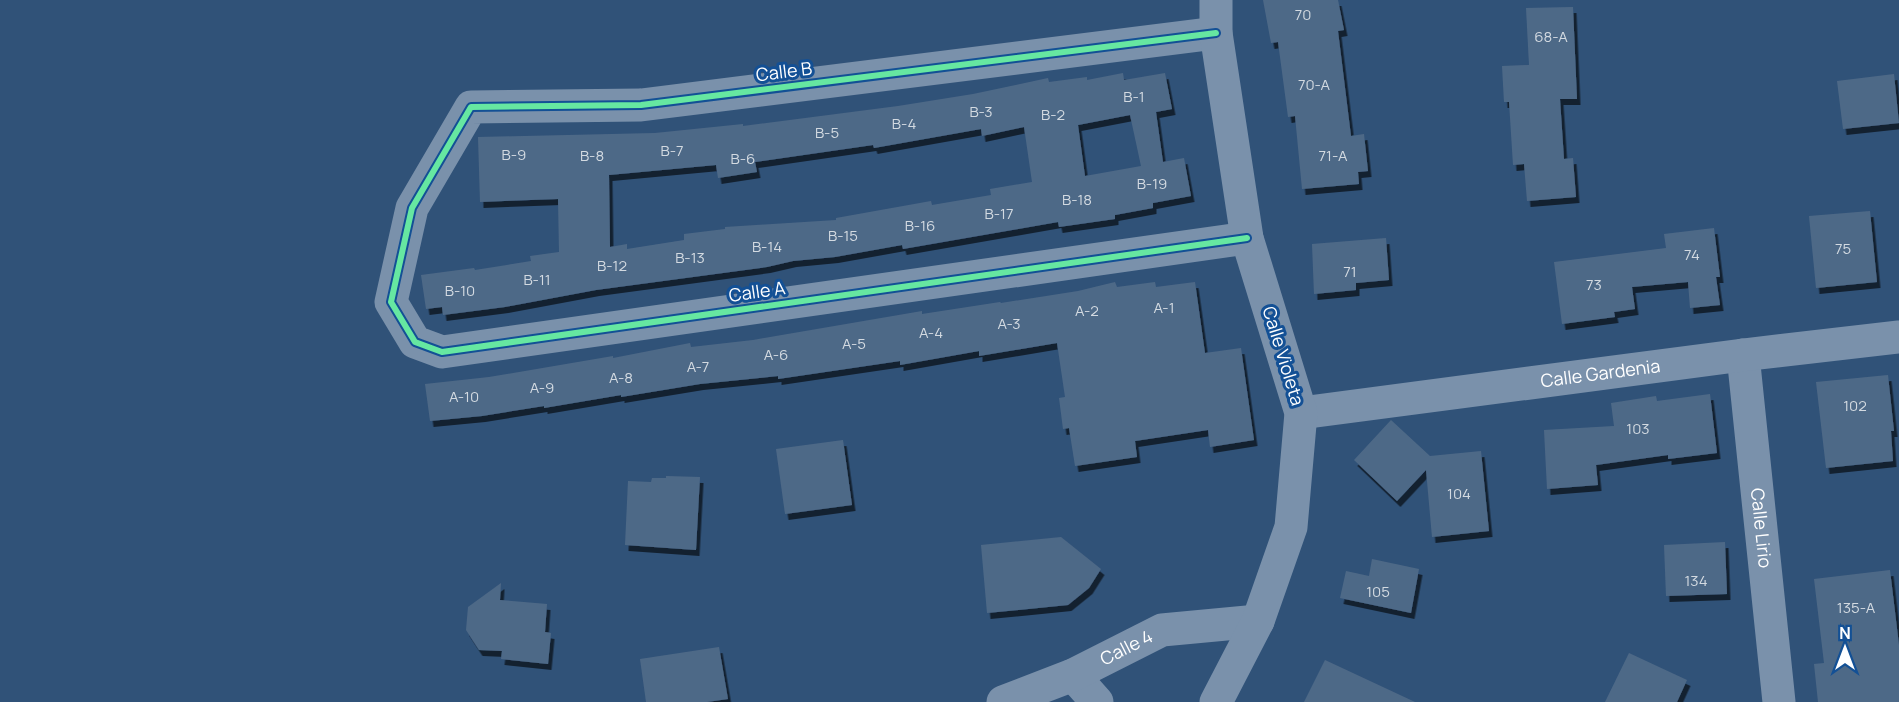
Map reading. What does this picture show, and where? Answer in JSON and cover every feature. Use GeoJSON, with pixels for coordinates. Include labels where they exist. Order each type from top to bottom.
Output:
{"type":"FeatureCollection","features":[{"type":"Feature","properties":{"kind":"street","name":"Calle Violeta"},"geometry":{"type":"LineString","coordinates":[[1216,0],[1216,33],[1247,238],[1301,413],[1291,527],[1258,621],[1216,702]]}},
{"type":"Feature","properties":{"kind":"street","name":"Calle B"},"geometry":{"type":"LineString","coordinates":[[412,208],[471,107],[641,105],[1216,33]]}},
{"type":"Feature","properties":{"kind":"street","name":"Calle A"},"geometry":{"type":"LineString","coordinates":[[412,208],[391,302],[415,342],[442,352],[1247,238]]}},
{"type":"Feature","properties":{"kind":"street","name":"Calle Gardenia"},"geometry":{"type":"LineString","coordinates":[[1301,413],[1743,355],[1899,337]]}},
{"type":"Feature","properties":{"kind":"street","name":"Calle Lirio"},"geometry":{"type":"LineString","coordinates":[[1743,355],[1779,702]]}},
{"type":"Feature","properties":{"kind":"street","name":"Calle 4"},"geometry":{"type":"LineString","coordinates":[[1003,702],[1073,675],[1162,630],[1258,621]]}},
{"type":"Feature","properties":{"kind":"street"},"geometry":{"type":"LineString","coordinates":[[1073,675],[1097,702]]}},
{"type":"Feature","properties":{"kind":"building"},"geometry":{"type":"Polygon","coordinates":[[[1263,0],[1338,0],[1344,30],[1338,31],[1351,136],[1364,134],[1368,171],[1358,172],[1359,184],[1302,189],[1295,116],[1288,117],[1278,42],[1271,43],[1263,0]]]}},
{"type":"Feature","properties":{"kind":"building"},"geometry":{"type":"Polygon","coordinates":[[[1573,7],[1577,99],[1560,99],[1564,159],[1573,158],[1576,197],[1527,201],[1524,164],[1513,165],[1509,102],[1504,102],[1502,66],[1529,65],[1526,8],[1573,7]]]}},
{"type":"Feature","properties":{"kind":"building"},"geometry":{"type":"Polygon","coordinates":[[[1123,73],[1124,80],[1165,73],[1172,109],[1156,112],[1163,162],[1184,158],[1191,196],[1153,203],[1153,208],[1115,215],[1115,219],[1059,227],[1058,222],[903,249],[902,245],[767,267],[596,290],[505,307],[443,315],[442,307],[426,309],[421,275],[474,268],[475,270],[531,261],[530,256],[559,252],[558,199],[480,202],[478,137],[655,133],[743,124],[743,126],[898,106],[973,94],[1048,78],[1049,82],[1087,77],[1087,80],[1123,73]],[[1130,115],[1078,125],[1085,176],[1141,166],[1130,115]],[[1024,127],[982,136],[981,129],[874,148],[873,145],[755,162],[757,172],[718,178],[716,165],[609,175],[610,247],[627,244],[627,249],[684,240],[684,234],[725,229],[725,227],[836,220],[836,218],[931,201],[932,205],[991,195],[990,189],[1032,182],[1024,127]]]}},
{"type":"Feature","properties":{"kind":"building"},"geometry":{"type":"Polygon","coordinates":[[[1894,74],[1899,123],[1843,129],[1837,81],[1894,74]]]}},
{"type":"Feature","properties":{"kind":"building"},"geometry":{"type":"Polygon","coordinates":[[[1870,211],[1877,282],[1816,288],[1809,216],[1870,211]]]}},
{"type":"Feature","properties":{"kind":"building"},"geometry":{"type":"Polygon","coordinates":[[[1714,228],[1720,277],[1716,277],[1720,305],[1690,308],[1688,282],[1632,287],[1635,309],[1614,312],[1615,317],[1562,324],[1554,262],[1666,248],[1664,234],[1714,228]]]}},
{"type":"Feature","properties":{"kind":"building"},"geometry":{"type":"Polygon","coordinates":[[[1386,238],[1389,280],[1356,283],[1356,290],[1314,294],[1312,244],[1386,238]]]}},
{"type":"Feature","properties":{"kind":"building"},"geometry":{"type":"Polygon","coordinates":[[[1115,282],[1117,287],[1155,282],[1156,287],[1195,282],[1205,353],[1241,348],[1254,440],[1210,447],[1208,430],[1135,441],[1137,457],[1075,466],[1069,428],[1063,429],[1059,398],[1065,397],[1057,343],[979,356],[979,351],[900,365],[900,361],[778,379],[778,376],[700,384],[544,408],[544,406],[482,416],[430,421],[425,384],[489,377],[613,356],[613,358],[690,343],[691,347],[753,340],[922,311],[922,314],[1078,291],[1115,282]]]}},
{"type":"Feature","properties":{"kind":"building"},"geometry":{"type":"Polygon","coordinates":[[[1888,375],[1894,431],[1891,431],[1893,461],[1826,468],[1816,382],[1888,375]]]}},
{"type":"Feature","properties":{"kind":"building"},"geometry":{"type":"Polygon","coordinates":[[[1710,394],[1717,453],[1668,459],[1668,455],[1596,465],[1598,485],[1547,489],[1544,430],[1614,426],[1611,403],[1656,396],[1657,401],[1710,394]]]}},
{"type":"Feature","properties":{"kind":"building"},"geometry":{"type":"Polygon","coordinates":[[[1391,420],[1430,456],[1481,451],[1489,531],[1432,537],[1426,470],[1397,501],[1354,460],[1391,420]]]}},
{"type":"Feature","properties":{"kind":"building"},"geometry":{"type":"Polygon","coordinates":[[[843,440],[852,505],[785,514],[776,449],[843,440]]]}},
{"type":"Feature","properties":{"kind":"building"},"geometry":{"type":"Polygon","coordinates":[[[666,476],[700,477],[696,550],[625,545],[628,481],[651,482],[652,478],[666,478],[666,476]]]}},
{"type":"Feature","properties":{"kind":"building"},"geometry":{"type":"Polygon","coordinates":[[[1061,537],[1101,569],[1089,588],[1068,605],[987,613],[981,545],[1061,537]]]}},
{"type":"Feature","properties":{"kind":"building"},"geometry":{"type":"Polygon","coordinates":[[[1725,542],[1727,594],[1666,596],[1664,545],[1725,542]]]}},
{"type":"Feature","properties":{"kind":"building"},"geometry":{"type":"Polygon","coordinates":[[[1372,559],[1419,569],[1411,613],[1340,598],[1346,571],[1369,576],[1372,559]]]}},
{"type":"Feature","properties":{"kind":"building"},"geometry":{"type":"Polygon","coordinates":[[[1890,570],[1899,645],[1899,702],[1818,702],[1814,664],[1824,663],[1814,579],[1890,570]]]}},
{"type":"Feature","properties":{"kind":"building"},"geometry":{"type":"Polygon","coordinates":[[[501,583],[500,600],[547,604],[545,632],[551,633],[548,664],[501,659],[502,651],[479,650],[466,630],[468,607],[501,583]]]}},
{"type":"Feature","properties":{"kind":"building"},"geometry":{"type":"Polygon","coordinates":[[[719,647],[728,699],[707,702],[646,702],[640,659],[719,647]]]}},
{"type":"Feature","properties":{"kind":"building"},"geometry":{"type":"Polygon","coordinates":[[[1629,653],[1687,680],[1677,702],[1605,702],[1629,653]]]}},
{"type":"Feature","properties":{"kind":"building"},"geometry":{"type":"Polygon","coordinates":[[[1325,660],[1415,702],[1304,702],[1325,660]]]}},
{"type":"Feature","properties":{"kind":"cycle path"},"geometry":{"type":"LineString","coordinates":[[1216,33],[641,105],[471,107],[412,208],[391,302],[415,342],[442,352],[1247,238]]}}]}
